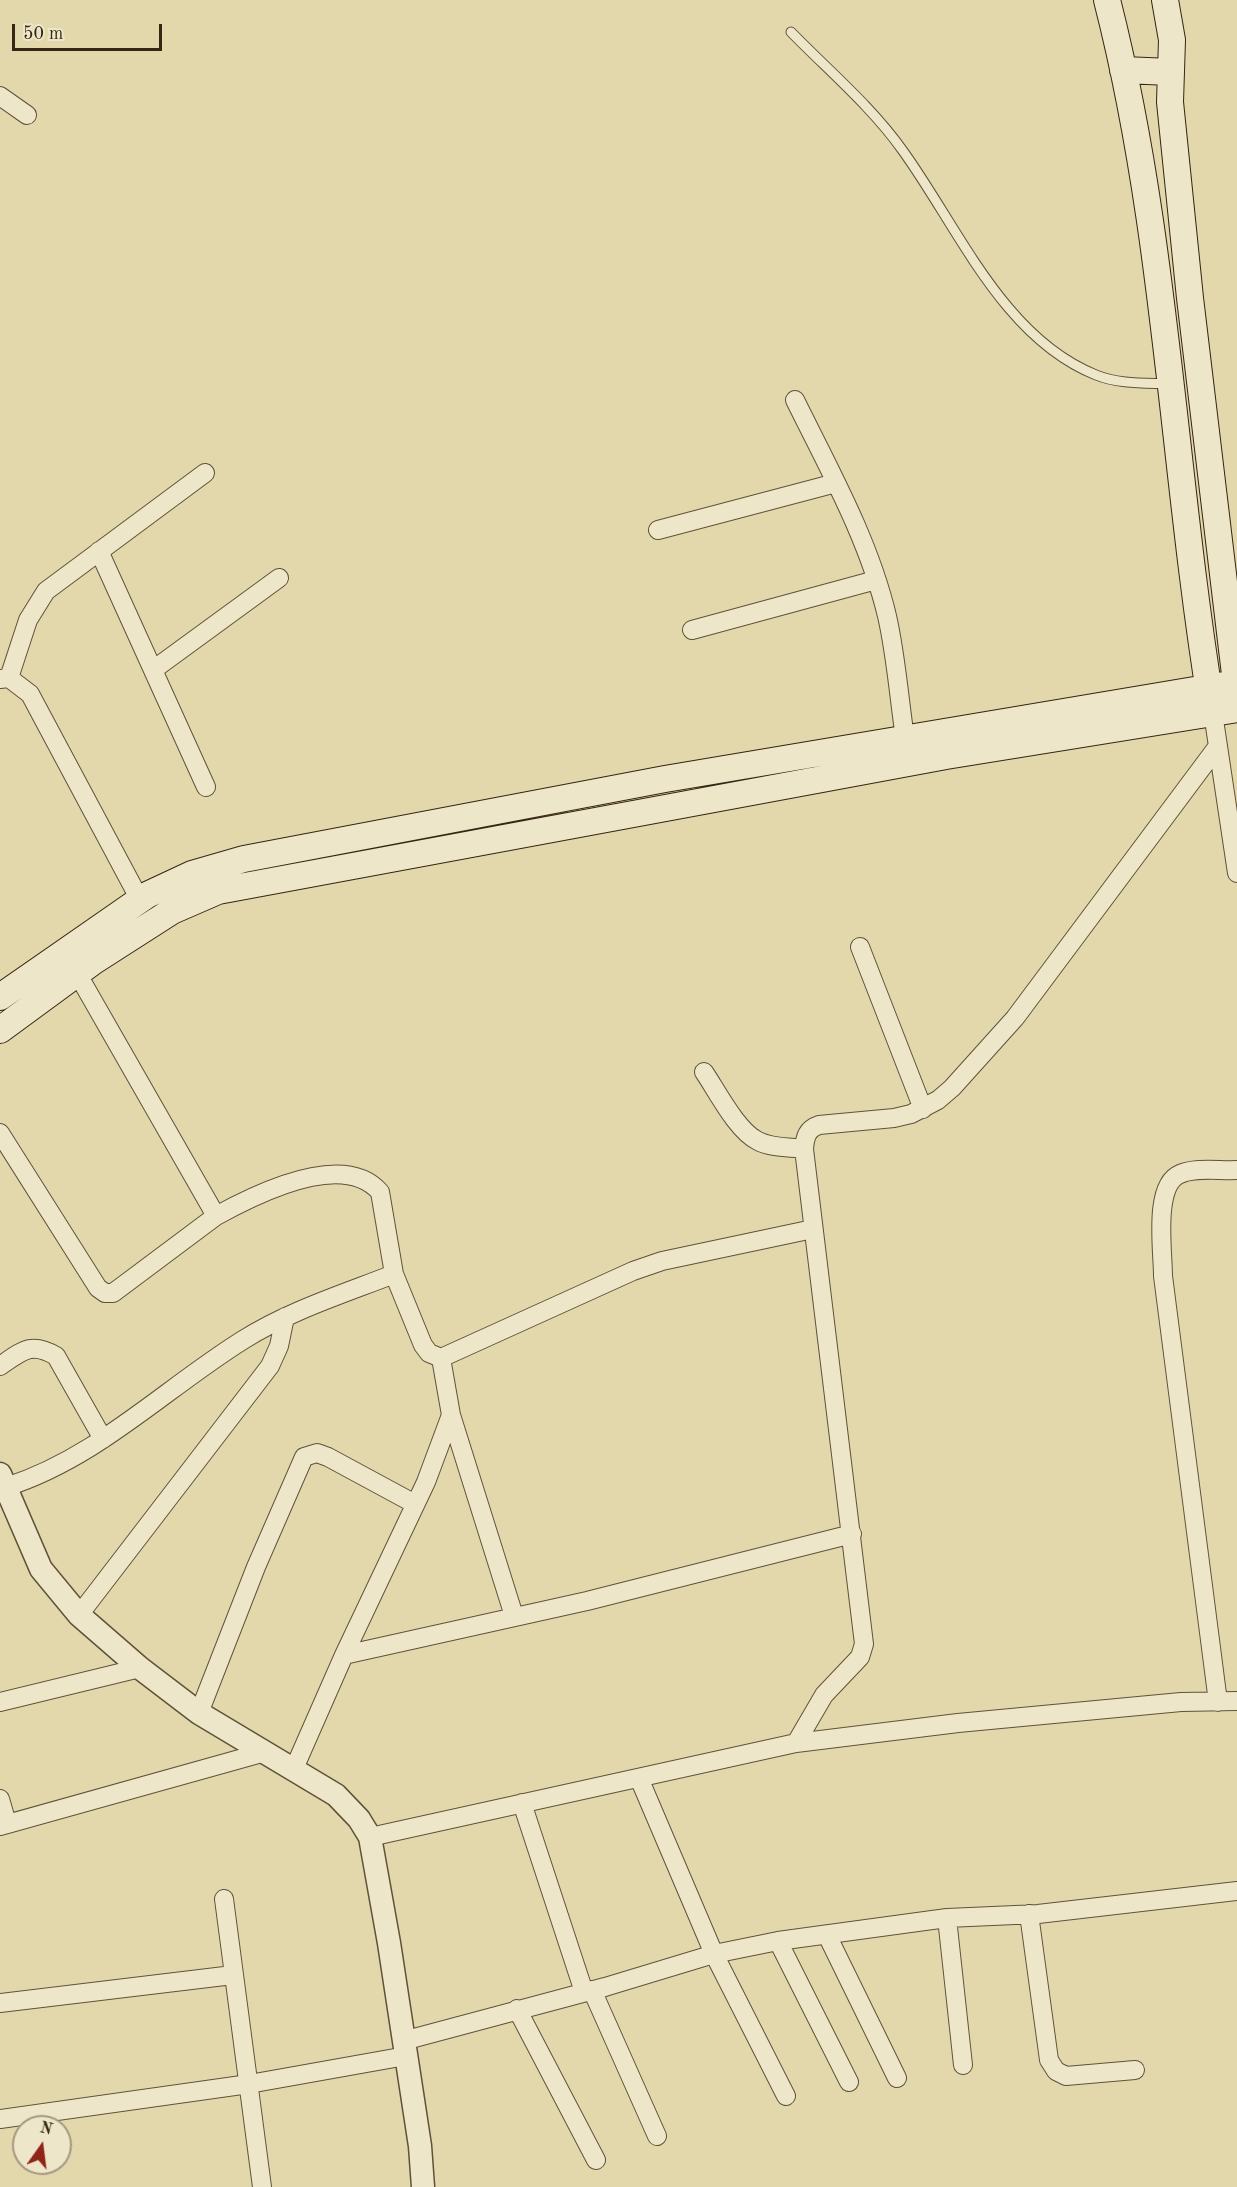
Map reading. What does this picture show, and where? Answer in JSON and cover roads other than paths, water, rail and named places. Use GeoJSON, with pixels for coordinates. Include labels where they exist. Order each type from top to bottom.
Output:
{"type":"FeatureCollection","features":[{"type":"Feature","properties":{"kind":"main road"},"geometry":{"type":"LineString","coordinates":[[0,1030],[77,974],[172,911],[218,891],[946,756],[1225,711],[1209,688],[1144,192],[1123,70],[1107,0]]}},
{"type":"Feature","properties":{"kind":"main road"},"geometry":{"type":"LineString","coordinates":[[0,997],[140,900],[192,874],[244,859],[665,779],[1209,688],[1236,687],[1190,298],[1170,102],[1172,40],[1165,0]]}},
{"type":"Feature","properties":{"kind":"main road"},"geometry":{"type":"LineString","coordinates":[[1123,70],[1171,72]]}},
{"type":"Feature","properties":{"kind":"street"},"geometry":{"type":"LineString","coordinates":[[0,96],[27,115]]}},
{"type":"Feature","properties":{"kind":"street"},"geometry":{"type":"LineString","coordinates":[[795,400],[836,483],[876,580],[890,633],[905,738]]}},
{"type":"Feature","properties":{"kind":"street"},"geometry":{"type":"LineString","coordinates":[[140,900],[30,694],[5,678],[19,640],[38,602],[54,584],[205,473]]}},
{"type":"Feature","properties":{"kind":"street"},"geometry":{"type":"LineString","coordinates":[[658,530],[836,483]]}},
{"type":"Feature","properties":{"kind":"street"},"geometry":{"type":"LineString","coordinates":[[99,551],[206,788]]}},
{"type":"Feature","properties":{"kind":"street"},"geometry":{"type":"LineString","coordinates":[[153,670],[279,578]]}},
{"type":"Feature","properties":{"kind":"street"},"geometry":{"type":"LineString","coordinates":[[692,630],[876,580]]}},
{"type":"Feature","properties":{"kind":"street"},"geometry":{"type":"LineString","coordinates":[[1225,711],[1218,746],[1237,873]]}},
{"type":"Feature","properties":{"kind":"street"},"geometry":{"type":"LineString","coordinates":[[796,1743],[825,1695],[860,1657],[864,1644],[813,1229],[804,1149],[805,1137],[812,1128],[819,1125],[894,1118],[923,1109],[952,1088],[995,1043],[1218,746]]}},
{"type":"Feature","properties":{"kind":"street"},"geometry":{"type":"LineString","coordinates":[[860,947],[923,1109]]}},
{"type":"Feature","properties":{"kind":"street"},"geometry":{"type":"LineString","coordinates":[[77,974],[216,1216]]}},
{"type":"Feature","properties":{"kind":"street"},"geometry":{"type":"LineString","coordinates":[[704,1072],[741,1127],[751,1137],[770,1145],[804,1149]]}},
{"type":"Feature","properties":{"kind":"street"},"geometry":{"type":"LineString","coordinates":[[0,1133],[98,1288],[105,1293],[113,1293],[216,1216],[260,1194],[322,1174],[346,1173],[374,1184],[380,1192],[394,1274],[423,1345],[429,1353],[441,1358],[633,1271],[662,1261],[813,1229]]}},
{"type":"Feature","properties":{"kind":"street"},"geometry":{"type":"LineString","coordinates":[[1218,1702],[1163,1276],[1162,1205],[1165,1191],[1173,1178],[1182,1173],[1237,1170]]}},
{"type":"Feature","properties":{"kind":"street"},"geometry":{"type":"LineString","coordinates":[[394,1274],[285,1317],[243,1340],[68,1463],[4,1490],[41,1569],[79,1615],[140,1668],[199,1713],[336,1795],[358,1819],[370,1837],[389,1943],[423,2187]]}},
{"type":"Feature","properties":{"kind":"street"},"geometry":{"type":"LineString","coordinates":[[79,1615],[270,1366],[279,1346],[285,1317]]}},
{"type":"Feature","properties":{"kind":"street"},"geometry":{"type":"LineString","coordinates":[[0,1366],[32,1347],[42,1348],[56,1356],[103,1439]]}},
{"type":"Feature","properties":{"kind":"street"},"geometry":{"type":"LineString","coordinates":[[441,1358],[451,1415],[514,1616]]}},
{"type":"Feature","properties":{"kind":"street"},"geometry":{"type":"LineString","coordinates":[[293,1771],[344,1654],[415,1504],[451,1415]]}},
{"type":"Feature","properties":{"kind":"street"},"geometry":{"type":"LineString","coordinates":[[199,1713],[256,1567],[304,1457],[317,1453],[328,1457],[415,1504]]}},
{"type":"Feature","properties":{"kind":"street"},"geometry":{"type":"LineString","coordinates":[[344,1654],[587,1600],[852,1534]]}},
{"type":"Feature","properties":{"kind":"street"},"geometry":{"type":"LineString","coordinates":[[0,1702],[140,1668]]}},
{"type":"Feature","properties":{"kind":"street"},"geometry":{"type":"LineString","coordinates":[[370,1837],[796,1743],[970,1722],[1181,1702],[1237,1701]]}},
{"type":"Feature","properties":{"kind":"street"},"geometry":{"type":"LineString","coordinates":[[0,1799],[4,1824],[265,1752]]}},
{"type":"Feature","properties":{"kind":"street"},"geometry":{"type":"LineString","coordinates":[[639,1778],[714,1954],[786,2096]]}},
{"type":"Feature","properties":{"kind":"street"},"geometry":{"type":"LineString","coordinates":[[522,1803],[588,1991],[657,2136]]}},
{"type":"Feature","properties":{"kind":"street"},"geometry":{"type":"LineString","coordinates":[[0,2119],[249,2084],[404,2048],[517,2009],[714,1954],[778,1941],[947,1918],[1029,1914],[1237,1891]]}},
{"type":"Feature","properties":{"kind":"street"},"geometry":{"type":"LineString","coordinates":[[224,1899],[262,2187]]}},
{"type":"Feature","properties":{"kind":"street"},"geometry":{"type":"LineString","coordinates":[[1029,1914],[1049,2060],[1052,2065],[1066,2076],[1135,2070]]}},
{"type":"Feature","properties":{"kind":"street"},"geometry":{"type":"LineString","coordinates":[[947,1918],[963,2065]]}},
{"type":"Feature","properties":{"kind":"street"},"geometry":{"type":"LineString","coordinates":[[826,1935],[897,2078]]}},
{"type":"Feature","properties":{"kind":"street"},"geometry":{"type":"LineString","coordinates":[[778,1941],[849,2082]]}},
{"type":"Feature","properties":{"kind":"street"},"geometry":{"type":"LineString","coordinates":[[0,2003],[233,1975]]}},
{"type":"Feature","properties":{"kind":"street"},"geometry":{"type":"LineString","coordinates":[[517,2009],[596,2160]]}},
{"type":"Feature","properties":{"kind":"lane"},"geometry":{"type":"LineString","coordinates":[[791,32],[891,135],[985,278],[1036,337],[1054,354],[1097,376],[1136,383],[1170,384]]}}]}
